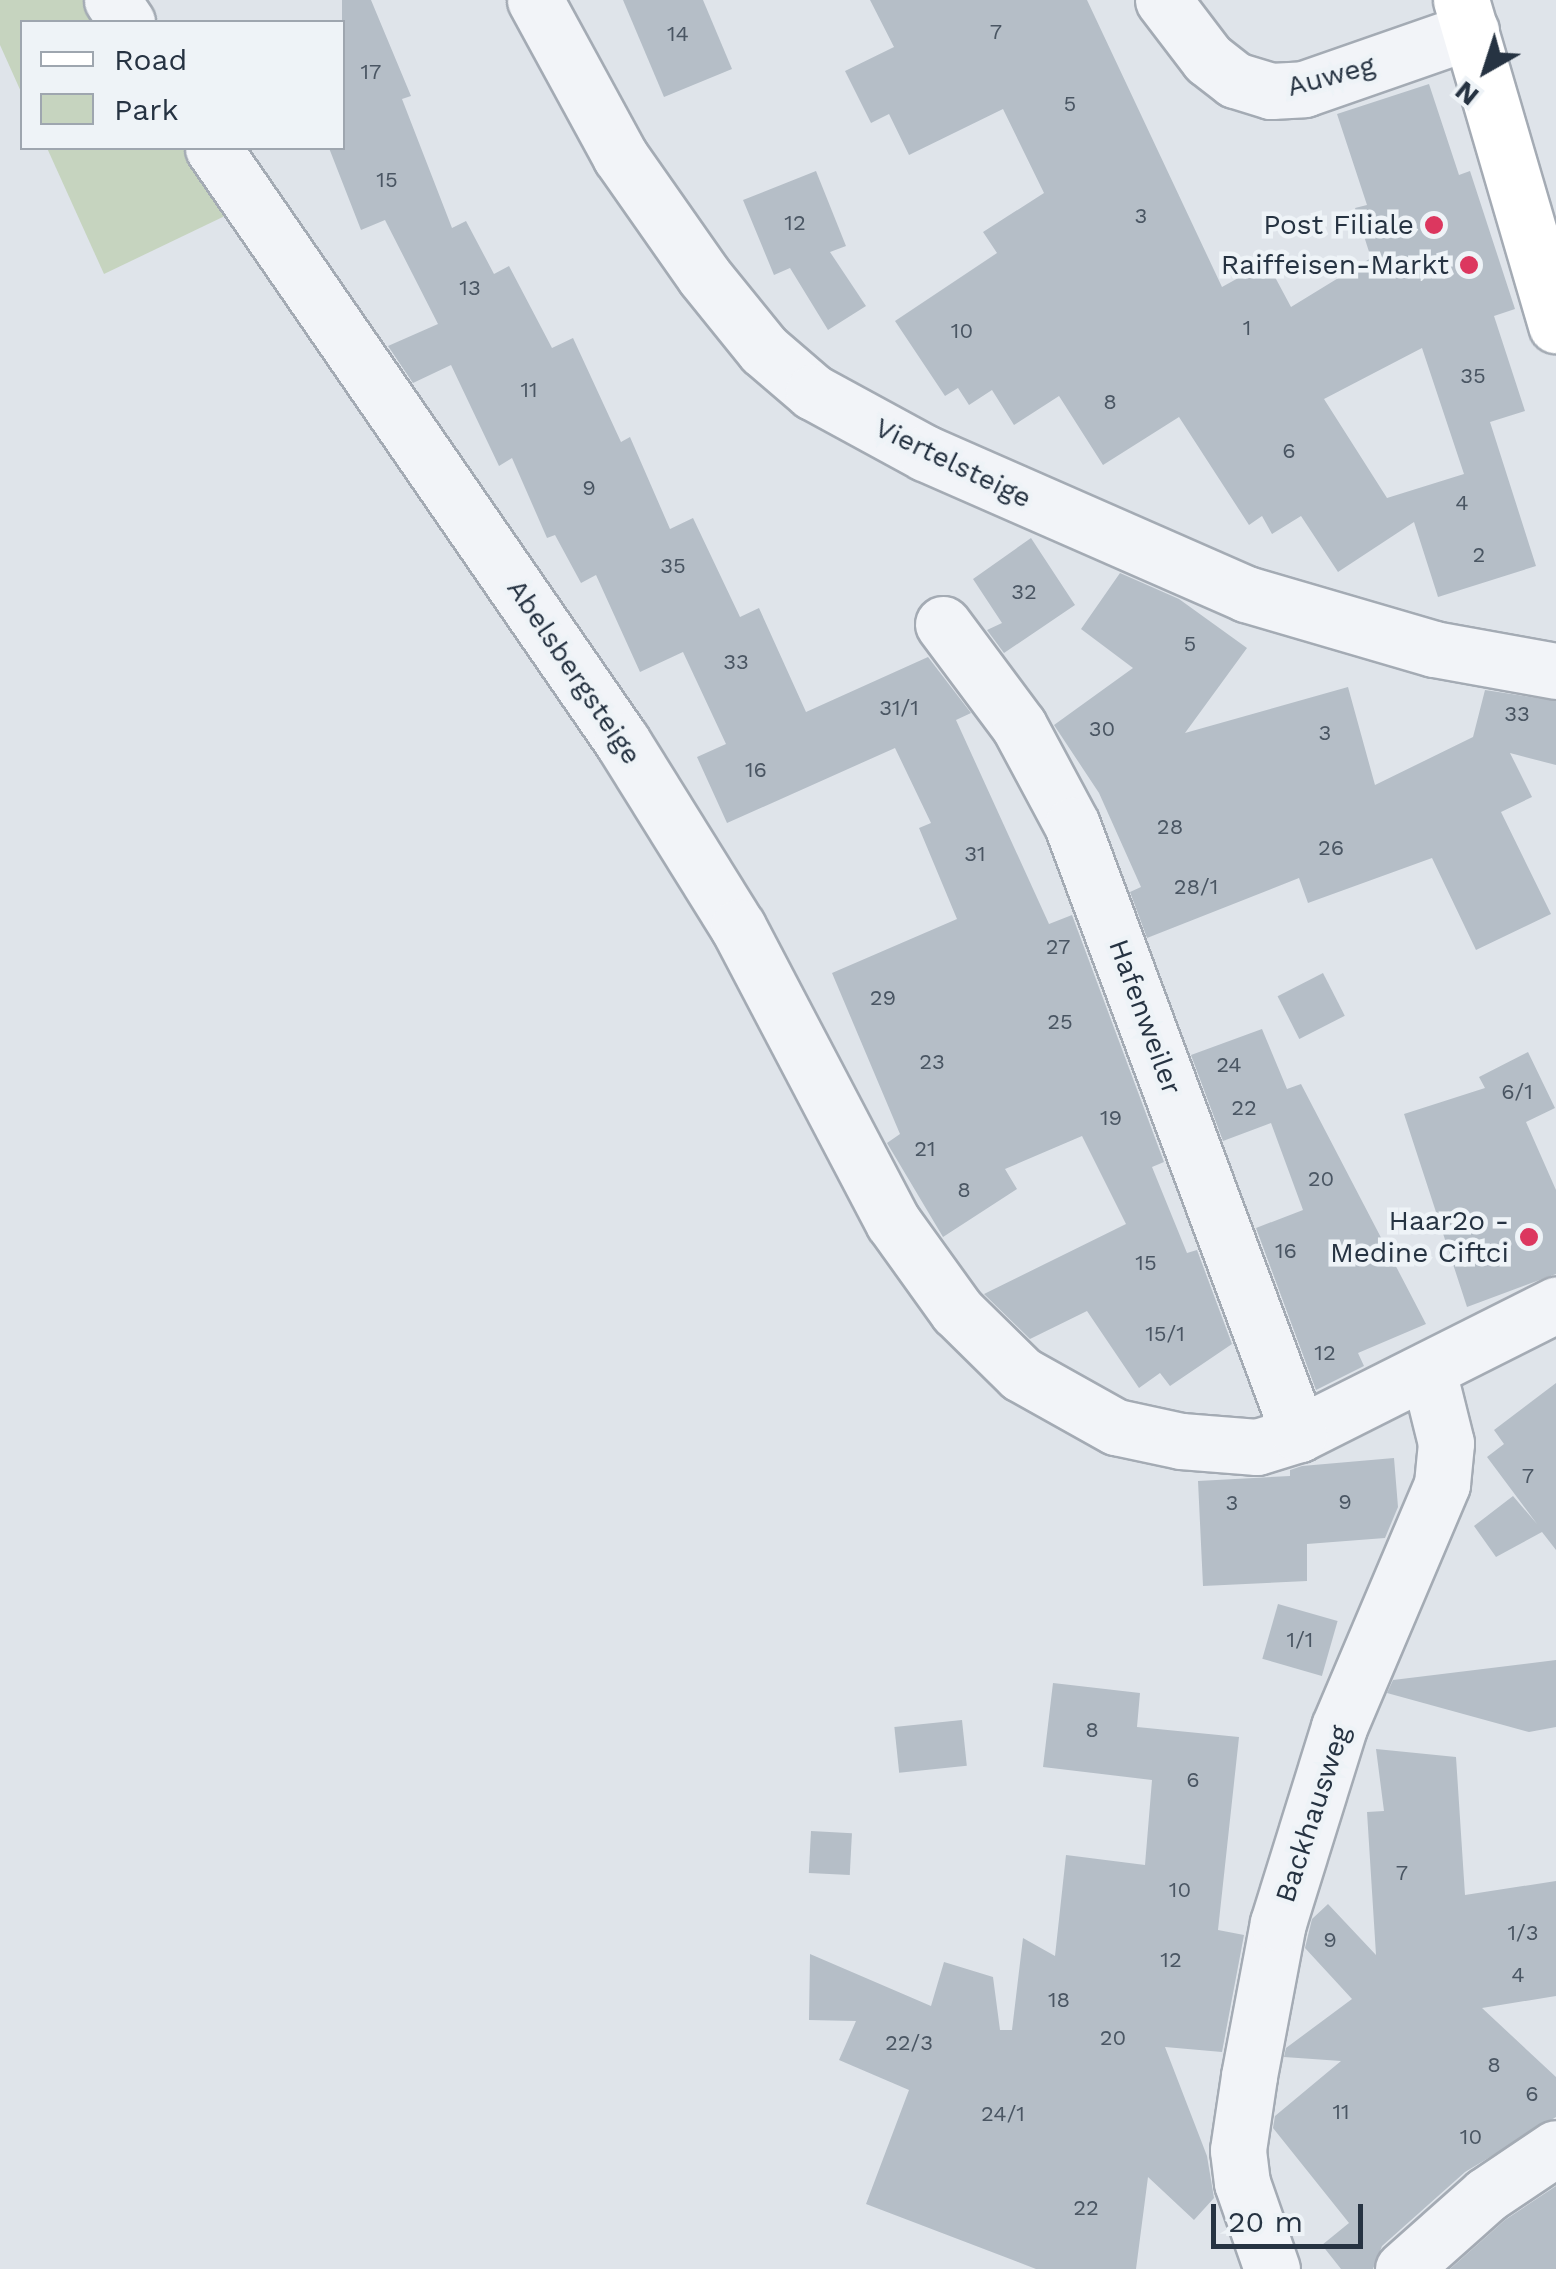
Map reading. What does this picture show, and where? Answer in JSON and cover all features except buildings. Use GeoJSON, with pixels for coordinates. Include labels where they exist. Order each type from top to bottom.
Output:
{"type":"FeatureCollection","features":[{"type":"Feature","properties":{"kind":"street","name":"Viertelsteige"},"geometry":{"type":"LineString","coordinates":[[535,0],[620,156],[704,276],[764,350],[814,392],[925,452],[1246,594],[1434,648],[1556,672]]}},
{"type":"Feature","properties":{"kind":"street","name":"Auweg"},"geometry":{"type":"LineString","coordinates":[[1163,0],[1208,59],[1235,80],[1271,92],[1304,89],[1466,16]]}},
{"type":"Feature","properties":{"kind":"street"},"geometry":{"type":"LineString","coordinates":[[1466,16],[1556,325]]}},
{"type":"Feature","properties":{"kind":"street","name":"Abelsbergsteige"},"geometry":{"type":"LineString","coordinates":[[215,150],[622,740],[738,928],[893,1222],[957,1311],[1021,1374],[1064,1403],[1116,1427],[1181,1441],[1256,1447],[1299,1434]]}},
{"type":"Feature","properties":{"kind":"street","name":"Hafenweiler"},"geometry":{"type":"LineString","coordinates":[[943,624],[1019,726],[1072,825],[1299,1434]]}},
{"type":"Feature","properties":{"kind":"street"},"geometry":{"type":"LineString","coordinates":[[1299,1434],[1556,1305]]}},
{"type":"Feature","properties":{"kind":"street","name":"Backhausweg"},"geometry":{"type":"LineString","coordinates":[[1272,2269],[1242,2183],[1238,2150],[1249,2076],[1278,1923],[1339,1728],[1442,1484],[1446,1443],[1428,1371]]}},
{"type":"Feature","properties":{"kind":"street"},"geometry":{"type":"LineString","coordinates":[[1402,2269],[1486,2195],[1556,2148]]}},
{"type":"Feature","properties":{"kind":"green space"},"geometry":{"type":"Polygon","coordinates":[[[0,0],[88,0],[102,20],[20,20],[20,90],[0,45],[0,0]]]}},
{"type":"Feature","properties":{"kind":"green space"},"geometry":{"type":"Polygon","coordinates":[[[48,150],[186,150],[229,214],[104,274],[48,150]]]}},
{"type":"Feature","properties":{"kind":"place","name":"Post Filiale"},"geometry":{"type":"Point","coordinates":[1434,225]}},
{"type":"Feature","properties":{"kind":"place","name":"Raiffeisen-Markt"},"geometry":{"type":"Point","coordinates":[1469,265]}},
{"type":"Feature","properties":{"kind":"place","name":"Haar2o - Medine Ciftci"},"geometry":{"type":"Point","coordinates":[1529,1237]}}]}
